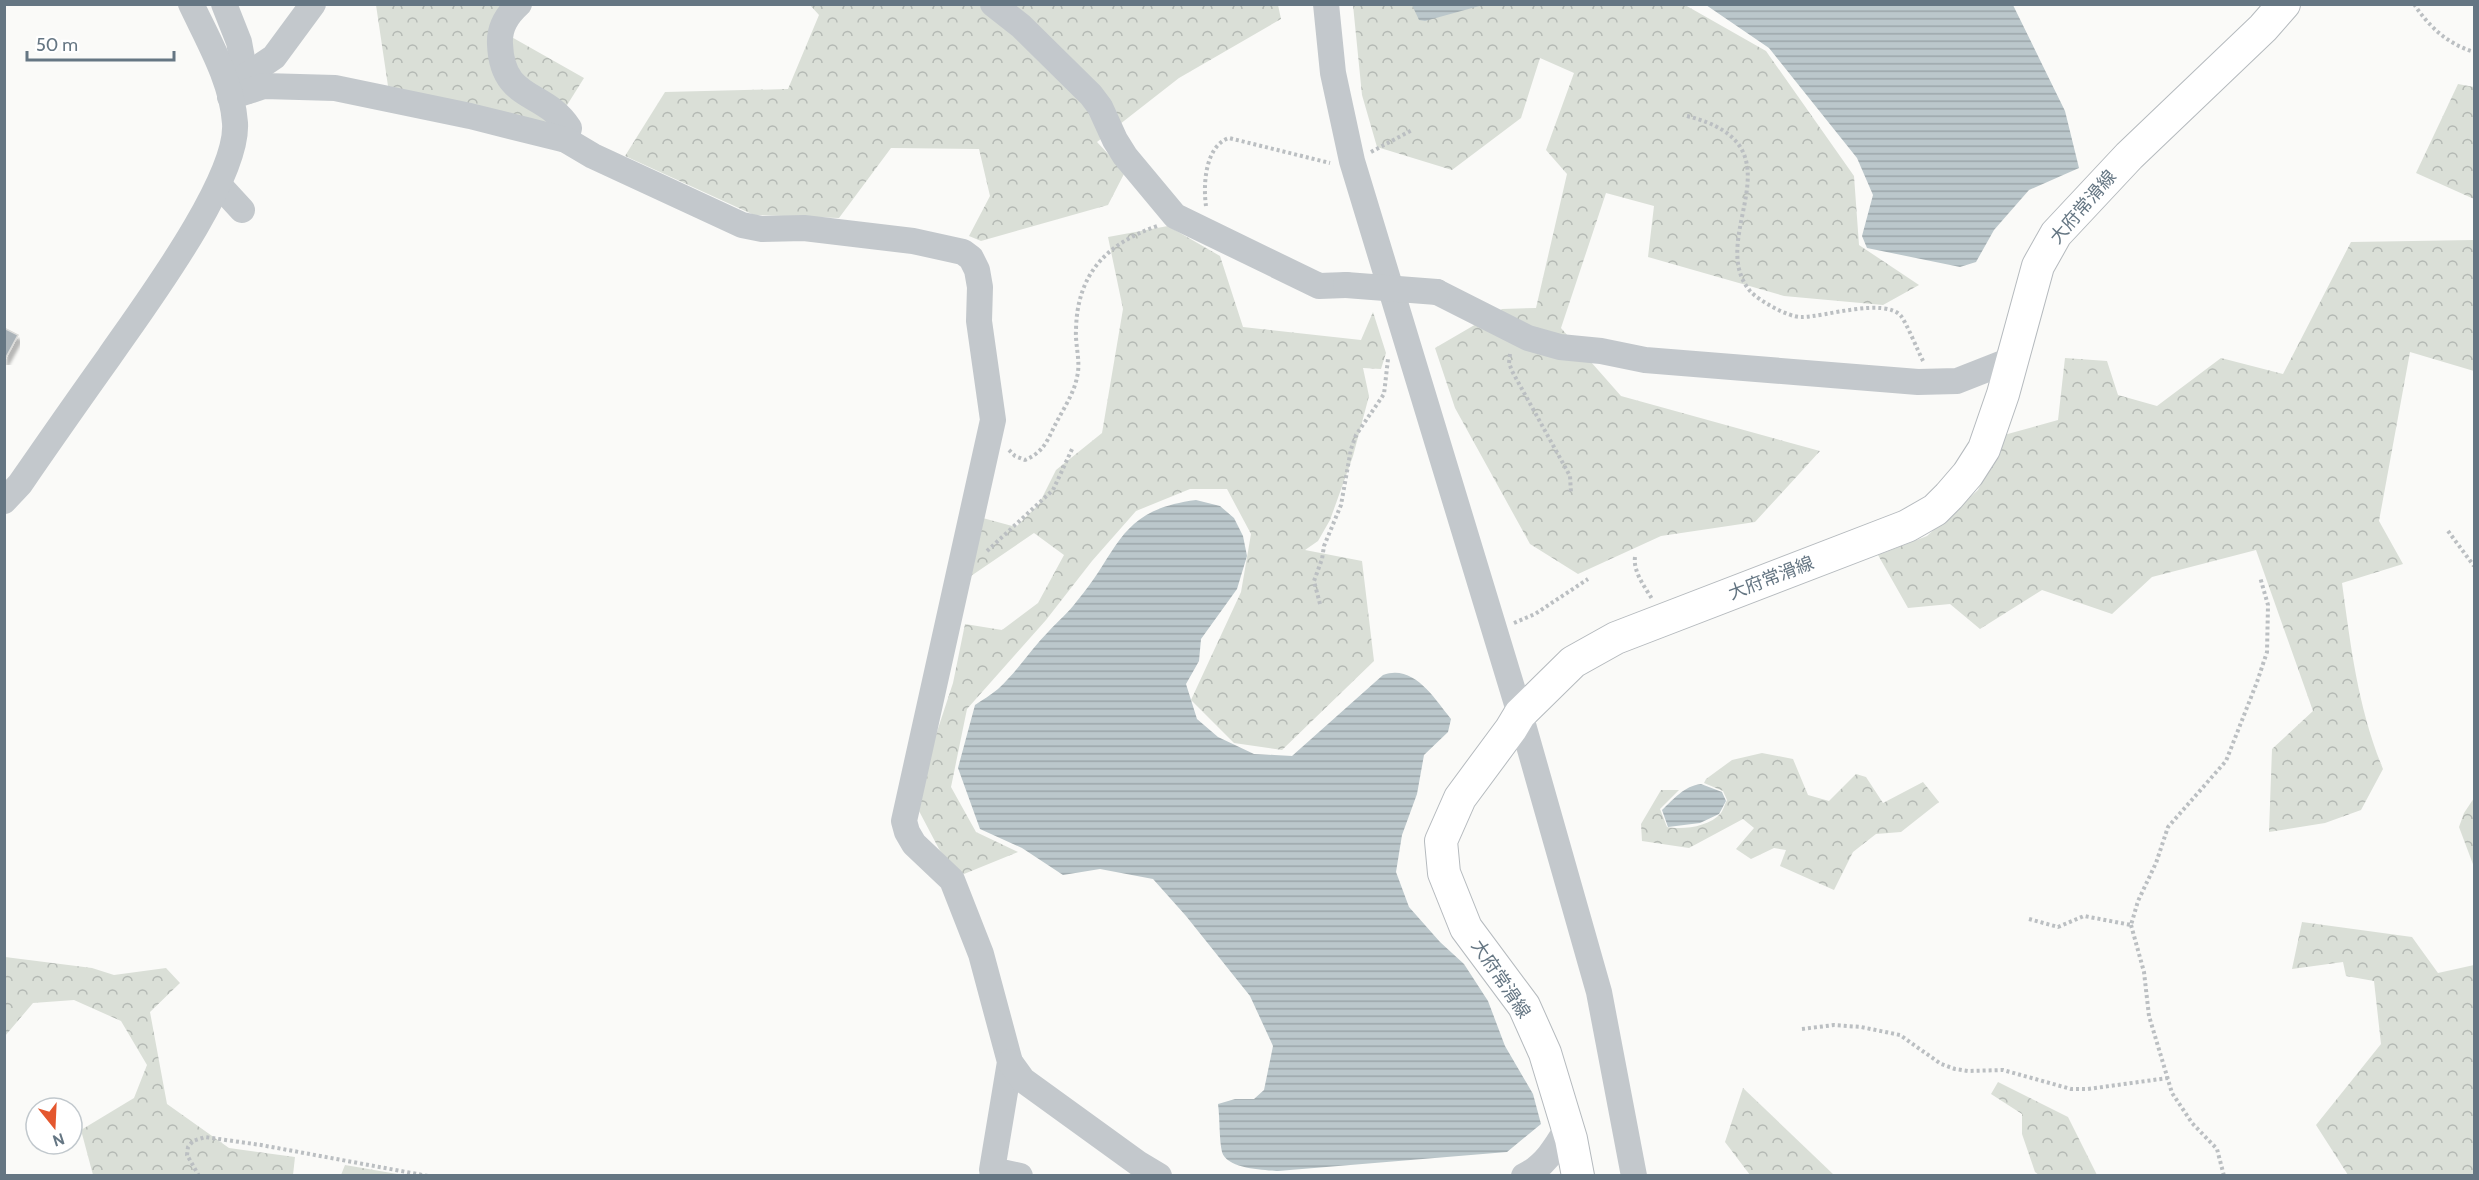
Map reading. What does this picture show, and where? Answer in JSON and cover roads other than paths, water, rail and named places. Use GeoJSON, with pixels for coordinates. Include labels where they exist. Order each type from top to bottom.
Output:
{"type":"FeatureCollection","features":[{"type":"Feature","properties":{"kind":"main road","name":"大府常滑線"},"geometry":{"type":"LineString","coordinates":[[1578,1176],[1568,1127],[1545,1053],[1524,1006],[1466,928],[1444,873],[1441,841],[1460,798],[1520,714],[1573,662],[1616,638],[1660,619],[1896,530],[1935,510],[1968,474],[1984,449],[2013,359],[2038,266],[2056,234],[2129,156],[2263,28],[2284,4]]}},
{"type":"Feature","properties":{"kind":"street"},"geometry":{"type":"LineString","coordinates":[[191,4],[219,64],[241,88]]}},
{"type":"Feature","properties":{"kind":"street"},"geometry":{"type":"LineString","coordinates":[[4,501],[20,484],[169,270],[219,184],[231,150],[241,88],[239,42],[224,4]]}},
{"type":"Feature","properties":{"kind":"street"},"geometry":{"type":"LineString","coordinates":[[241,88],[274,57],[313,4]]}},
{"type":"Feature","properties":{"kind":"street"},"geometry":{"type":"LineString","coordinates":[[519,4],[507,15],[500,37],[501,58],[507,76],[517,88],[562,117],[569,128],[566,140]]}},
{"type":"Feature","properties":{"kind":"street"},"geometry":{"type":"LineString","coordinates":[[993,4],[1021,26],[1091,95],[1100,107],[1125,156],[1175,216],[1319,286],[1346,285],[1437,292],[1528,338],[1560,346],[1684,364],[1918,382],[1957,381],[2013,359]]}},
{"type":"Feature","properties":{"kind":"street"},"geometry":{"type":"LineString","coordinates":[[1326,4],[1333,73],[1352,162],[1520,714],[1599,992],[1634,1176]]}},
{"type":"Feature","properties":{"kind":"street"},"geometry":{"type":"LineString","coordinates":[[241,88],[264,86],[335,88],[470,116],[566,140],[592,156],[742,225],[762,229],[804,228],[922,243],[963,252],[970,258],[977,270],[980,287],[979,321],[993,420],[904,821],[914,844],[951,880],[981,954],[1010,1062],[1023,1080],[1159,1176]]}},
{"type":"Feature","properties":{"kind":"street"},"geometry":{"type":"LineString","coordinates":[[219,184],[242,210]]}},
{"type":"Feature","properties":{"kind":"street"},"geometry":{"type":"LineString","coordinates":[[1010,1062],[992,1170],[1020,1176]]}},
{"type":"Feature","properties":{"kind":"street"},"geometry":{"type":"LineString","coordinates":[[1524,1176],[1534,1171],[1551,1155],[1568,1127]]}}]}
